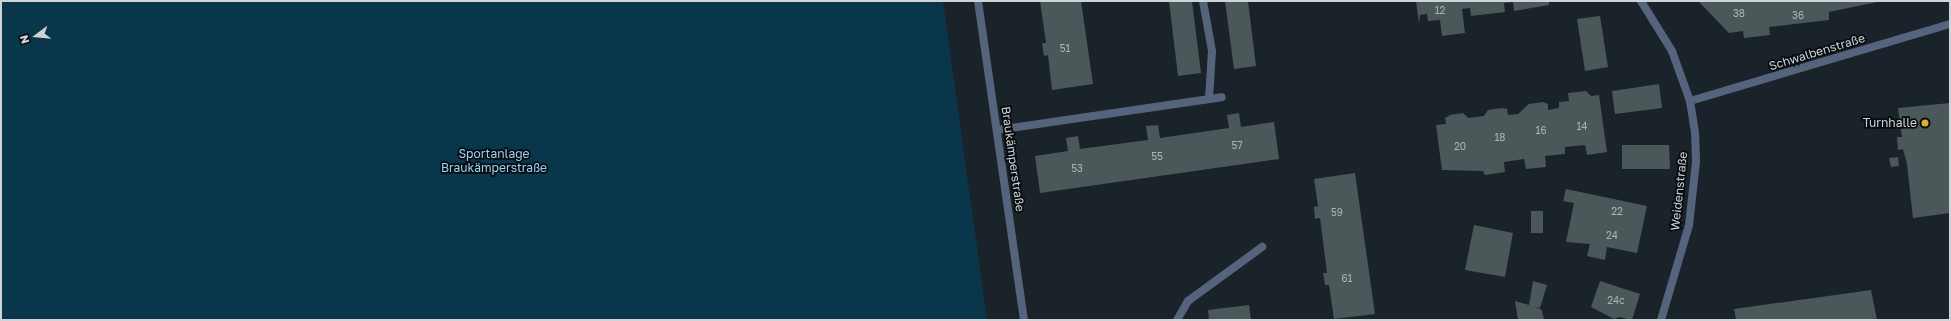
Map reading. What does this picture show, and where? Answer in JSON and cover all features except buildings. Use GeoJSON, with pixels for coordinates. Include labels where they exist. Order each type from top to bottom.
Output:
{"type":"FeatureCollection","features":[{"type":"Feature","properties":{"kind":"street","name":"Braukämperstraße"},"geometry":{"type":"LineString","coordinates":[[978,1],[1024,320]]}},
{"type":"Feature","properties":{"kind":"street"},"geometry":{"type":"LineString","coordinates":[[1203,1],[1212,51],[1209,99]]}},
{"type":"Feature","properties":{"kind":"street","name":"Weidenstraße"},"geometry":{"type":"LineString","coordinates":[[1641,1],[1672,51],[1690,101],[1696,162],[1689,225],[1661,320]]}},
{"type":"Feature","properties":{"kind":"street","name":"Schwalbenstraße"},"geometry":{"type":"LineString","coordinates":[[1690,101],[1950,24]]}},
{"type":"Feature","properties":{"kind":"street"},"geometry":{"type":"LineString","coordinates":[[997,130],[1222,97]]}},
{"type":"Feature","properties":{"kind":"street"},"geometry":{"type":"LineString","coordinates":[[1177,320],[1188,301],[1262,247]]}},
{"type":"Feature","properties":{"kind":"green space","name":"Sportanlage Braukämperstraße"},"geometry":{"type":"Polygon","coordinates":[[[1,1],[943,1],[987,320],[1,320],[1,1]]]}},
{"type":"Feature","properties":{"kind":"place","name":"Turnhalle"},"geometry":{"type":"Point","coordinates":[1925,123]}}]}
